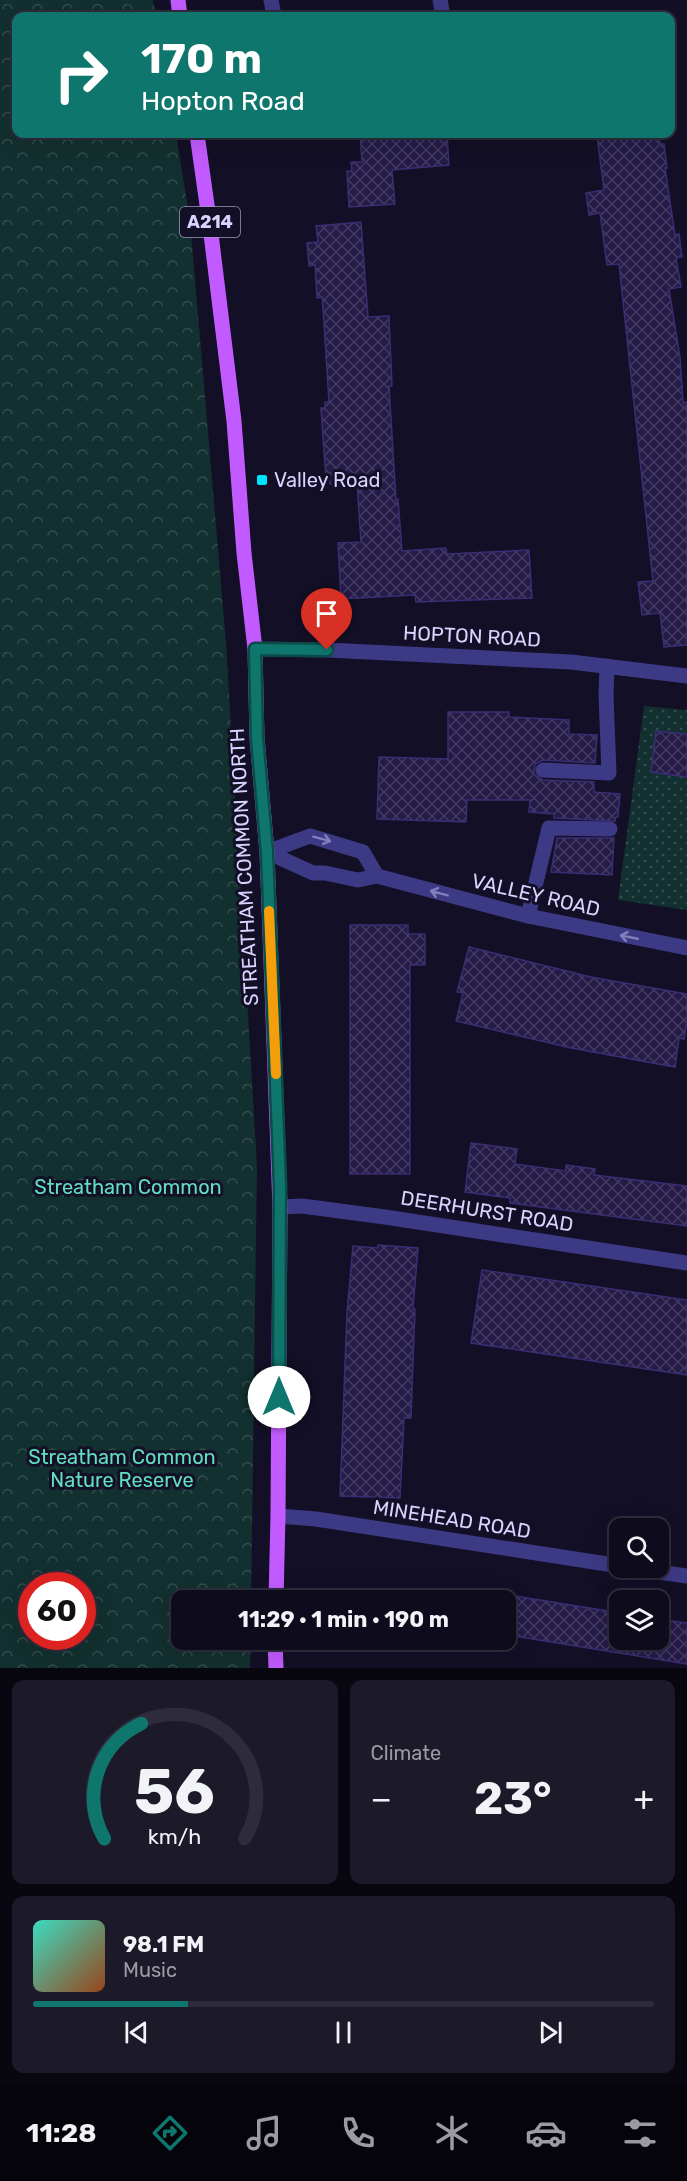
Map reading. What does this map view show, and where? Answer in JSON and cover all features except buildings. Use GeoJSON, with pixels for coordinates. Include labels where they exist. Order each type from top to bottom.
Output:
{"type":"FeatureCollection","features":[{"type":"Feature","properties":{"kind":"main road","name":"STREATHAM COMMON NORTH"},"geometry":{"type":"LineString","coordinates":[[198,138],[232,410],[255,649],[257,738],[267,852],[280,1207],[279,1516],[276,1590]]}},
{"type":"Feature","properties":{"kind":"main road"},"geometry":{"type":"LineString","coordinates":[[275,1650],[276,1668]]}},
{"type":"Feature","properties":{"kind":"street","name":"HOPTON ROAD"},"geometry":{"type":"LineString","coordinates":[[255,649],[350,651],[571,662],[687,676]]}},
{"type":"Feature","properties":{"kind":"street"},"geometry":{"type":"LineString","coordinates":[[543,771],[609,773],[607,666]]}},
{"type":"Feature","properties":{"kind":"street"},"geometry":{"type":"LineString","coordinates":[[528,916],[549,828],[610,829]]}},
{"type":"Feature","properties":{"kind":"street"},"geometry":{"type":"LineString","coordinates":[[267,852],[310,836],[363,852],[377,876]]}},
{"type":"Feature","properties":{"kind":"street","name":"VALLEY ROAD"},"geometry":{"type":"LineString","coordinates":[[267,852],[313,873],[325,873],[358,880],[377,876],[528,916],[687,948]]}},
{"type":"Feature","properties":{"kind":"street","name":"DEERHURST ROAD"},"geometry":{"type":"LineString","coordinates":[[280,1207],[314,1207],[687,1263]]}},
{"type":"Feature","properties":{"kind":"street","name":"MINEHEAD ROAD"},"geometry":{"type":"LineString","coordinates":[[279,1516],[316,1519],[609,1564]]}},
{"type":"Feature","properties":{"kind":"street"},"geometry":{"type":"LineString","coordinates":[[669,1573],[687,1576]]}},
{"type":"Feature","properties":{"kind":"green space","name":"Streatham Common"},"geometry":{"type":"Polygon","coordinates":[[[0,0],[153,0],[155,12],[12,12],[12,138],[177,138],[190,221],[226,643],[257,1167],[251,1590],[171,1590],[171,1650],[251,1650],[250,1668],[0,1668],[0,0]]]}},
{"type":"Feature","properties":{"kind":"green space"},"geometry":{"type":"Polygon","coordinates":[[[644,706],[687,710],[687,910],[618,900],[644,706]]]}},
{"type":"Feature","properties":{"kind":"slow traffic"},"geometry":{"type":"LineString","coordinates":[[269,911],[276,1074]]}},
{"type":"Feature","properties":{"kind":"place","name":"Valley Road"},"geometry":{"type":"Point","coordinates":[262,480]}},
{"type":"Feature","properties":{"kind":"route"},"geometry":{"type":"LineString","coordinates":[[279,1397],[280,1186],[267,852],[257,738],[255,649],[327,650]]}},
{"type":"Feature","properties":{"kind":"park label","name":"Streatham Common Nature Reserve"},"geometry":{"type":"Point","coordinates":[122,1468]}}]}
